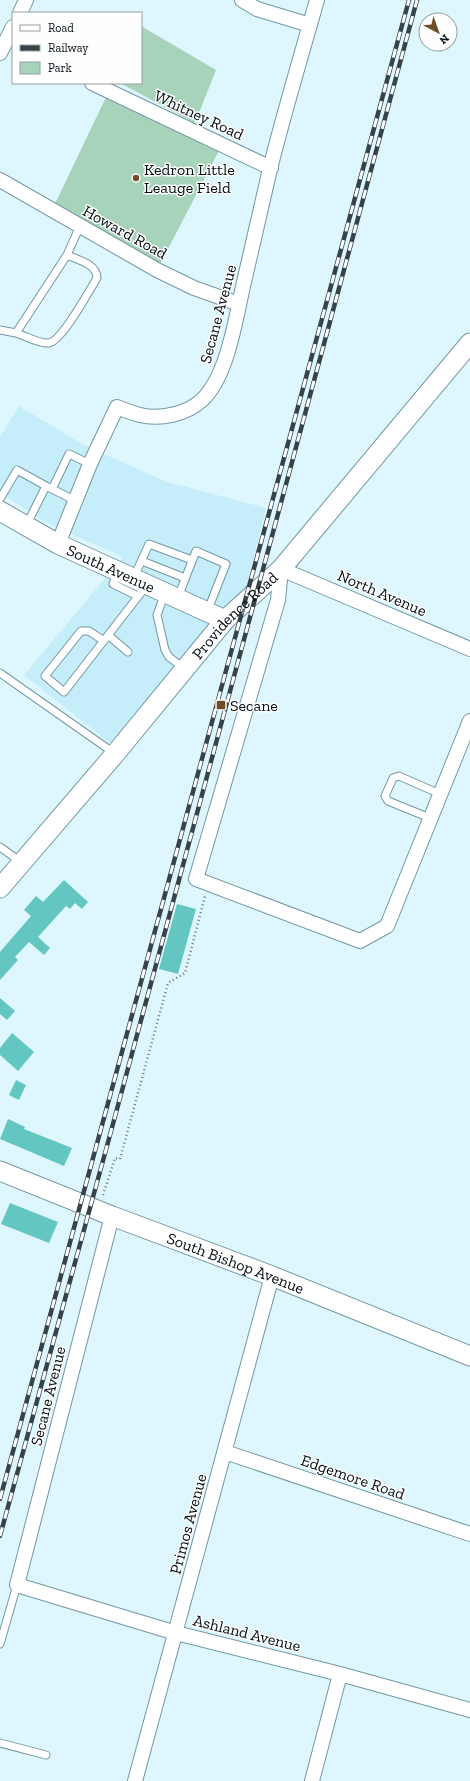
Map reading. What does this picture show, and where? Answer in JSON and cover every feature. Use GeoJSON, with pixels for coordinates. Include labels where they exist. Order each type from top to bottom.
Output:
{"type":"FeatureCollection","features":[{"type":"Feature","properties":{"kind":"street"},"geometry":{"type":"LineString","coordinates":[[20,12],[26,0]]}},
{"type":"Feature","properties":{"kind":"street"},"geometry":{"type":"LineString","coordinates":[[242,0],[257,9],[310,25]]}},
{"type":"Feature","properties":{"kind":"street","name":"Secane Avenue"},"geometry":{"type":"LineString","coordinates":[[58,544],[74,500],[117,407],[141,415],[166,416],[178,414],[201,401],[211,391],[224,363],[271,168],[317,0]]}},
{"type":"Feature","properties":{"kind":"street"},"geometry":{"type":"LineString","coordinates":[[6,47],[12,30]]}},
{"type":"Feature","properties":{"kind":"street","name":"Whitney Road"},"geometry":{"type":"LineString","coordinates":[[94,84],[271,168]]}},
{"type":"Feature","properties":{"kind":"street","name":"Howard Road"},"geometry":{"type":"LineString","coordinates":[[0,180],[157,270],[194,288],[239,304]]}},
{"type":"Feature","properties":{"kind":"street","name":"Providence Road"},"geometry":{"type":"LineString","coordinates":[[0,888],[115,754],[225,620],[281,569],[470,343]]}},
{"type":"Feature","properties":{"kind":"street","name":"South Avenue"},"geometry":{"type":"LineString","coordinates":[[0,511],[58,544],[134,583],[171,596],[225,620]]}},
{"type":"Feature","properties":{"kind":"street"},"geometry":{"type":"LineString","coordinates":[[281,569],[278,600],[196,879],[360,941],[387,926],[470,721]]}},
{"type":"Feature","properties":{"kind":"street","name":"North Avenue"},"geometry":{"type":"LineString","coordinates":[[281,569],[470,649]]}},
{"type":"Feature","properties":{"kind":"street","name":"South Bishop Avenue"},"geometry":{"type":"LineString","coordinates":[[0,1171],[112,1216],[272,1276],[470,1356]]}},
{"type":"Feature","properties":{"kind":"street","name":"Secane Avenue"},"geometry":{"type":"LineString","coordinates":[[17,1585],[112,1216]]}},
{"type":"Feature","properties":{"kind":"street","name":"Primos Avenue"},"geometry":{"type":"LineString","coordinates":[[135,1781],[272,1276]]}},
{"type":"Feature","properties":{"kind":"street","name":"Edgemore Road"},"geometry":{"type":"LineString","coordinates":[[225,1452],[470,1534]]}},
{"type":"Feature","properties":{"kind":"street","name":"Ashland Avenue"},"geometry":{"type":"LineString","coordinates":[[17,1585],[176,1633],[340,1674],[470,1710]]}},
{"type":"Feature","properties":{"kind":"street"},"geometry":{"type":"LineString","coordinates":[[312,1781],[340,1674]]}},
{"type":"Feature","properties":{"kind":"lane"},"geometry":{"type":"LineString","coordinates":[[16,333],[67,255],[80,226]]}},
{"type":"Feature","properties":{"kind":"lane"},"geometry":{"type":"LineString","coordinates":[[0,330],[16,333],[45,343],[52,343],[62,335],[97,278],[97,273],[94,268],[67,255]]}},
{"type":"Feature","properties":{"kind":"lane"},"geometry":{"type":"LineString","coordinates":[[25,526],[69,454],[90,464]]}},
{"type":"Feature","properties":{"kind":"lane"},"geometry":{"type":"LineString","coordinates":[[0,499],[17,470],[74,500]]}},
{"type":"Feature","properties":{"kind":"lane"},"geometry":{"type":"LineString","coordinates":[[128,652],[106,638],[90,631],[81,631],[45,676],[64,692],[106,638],[134,583],[150,544],[192,560]]}},
{"type":"Feature","properties":{"kind":"lane"},"geometry":{"type":"LineString","coordinates":[[185,669],[167,654],[156,615],[185,578],[196,551],[226,564],[207,612]]}},
{"type":"Feature","properties":{"kind":"lane"},"geometry":{"type":"LineString","coordinates":[[142,561],[185,578]]}},
{"type":"Feature","properties":{"kind":"lane"},"geometry":{"type":"LineString","coordinates":[[0,673],[115,754]]}},
{"type":"Feature","properties":{"kind":"lane"},"geometry":{"type":"LineString","coordinates":[[430,818],[388,801],[385,796],[393,778],[399,776],[440,794]]}},
{"type":"Feature","properties":{"kind":"lane"},"geometry":{"type":"LineString","coordinates":[[0,847],[22,862]]}},
{"type":"Feature","properties":{"kind":"lane"},"geometry":{"type":"LineString","coordinates":[[0,1644],[17,1585]]}},
{"type":"Feature","properties":{"kind":"lane"},"geometry":{"type":"LineString","coordinates":[[0,1743],[46,1755]]}},
{"type":"Feature","properties":{"kind":"path"},"geometry":{"type":"LineString","coordinates":[[103,1195],[115,1158],[120,1159],[168,983],[185,973],[208,884]]}},
{"type":"Feature","properties":{"kind":"shaded area"},"geometry":{"type":"Polygon","coordinates":[[[19,406],[84,445],[167,482],[266,508],[246,588],[230,603],[111,744],[24,675],[123,557],[49,524],[0,493],[0,437],[19,406]]]}},
{"type":"Feature","properties":{"kind":"green space"},"geometry":{"type":"Polygon","coordinates":[[[142,27],[216,70],[195,123],[122,84],[142,84],[142,27]]]}},
{"type":"Feature","properties":{"kind":"green space","name":"Kedron Little Leauge Field"},"geometry":{"type":"Polygon","coordinates":[[[109,91],[222,145],[157,270],[52,210],[109,91]]]}},
{"type":"Feature","properties":{"kind":"building"},"geometry":{"type":"Polygon","coordinates":[[[64,880],[88,902],[82,909],[75,903],[70,909],[66,906],[38,937],[50,948],[44,955],[29,942],[15,957],[18,960],[0,980],[0,952],[31,916],[24,910],[36,896],[43,902],[64,880]]]}},
{"type":"Feature","properties":{"kind":"building"},"geometry":{"type":"Polygon","coordinates":[[[177,904],[196,909],[178,974],[159,969],[177,904]]]}},
{"type":"Feature","properties":{"kind":"building"},"geometry":{"type":"Polygon","coordinates":[[[0,998],[15,1011],[7,1020],[0,1014],[0,998]]]}},
{"type":"Feature","properties":{"kind":"building"},"geometry":{"type":"Polygon","coordinates":[[[12,1033],[34,1052],[18,1071],[0,1055],[0,1048],[12,1033]]]}},
{"type":"Feature","properties":{"kind":"building"},"geometry":{"type":"Polygon","coordinates":[[[16,1080],[26,1085],[19,1100],[9,1095],[16,1080]]]}},
{"type":"Feature","properties":{"kind":"building"},"geometry":{"type":"Polygon","coordinates":[[[8,1119],[25,1127],[24,1129],[72,1148],[64,1166],[0,1139],[8,1119]]]}},
{"type":"Feature","properties":{"kind":"building"},"geometry":{"type":"Polygon","coordinates":[[[10,1203],[58,1222],[49,1243],[1,1224],[10,1203]]]}},
{"type":"Feature","properties":{"kind":"railway"},"geometry":{"type":"LineString","coordinates":[[0,1499],[409,0]]}},
{"type":"Feature","properties":{"kind":"railway"},"geometry":{"type":"LineString","coordinates":[[0,1536],[417,0]]}},
{"type":"Feature","properties":{"kind":"place","name":"Kedron Little Leauge Field"},"geometry":{"type":"Point","coordinates":[136,178]}},
{"type":"Feature","properties":{"kind":"place","name":"Secane"},"geometry":{"type":"Point","coordinates":[221,705]}}]}
